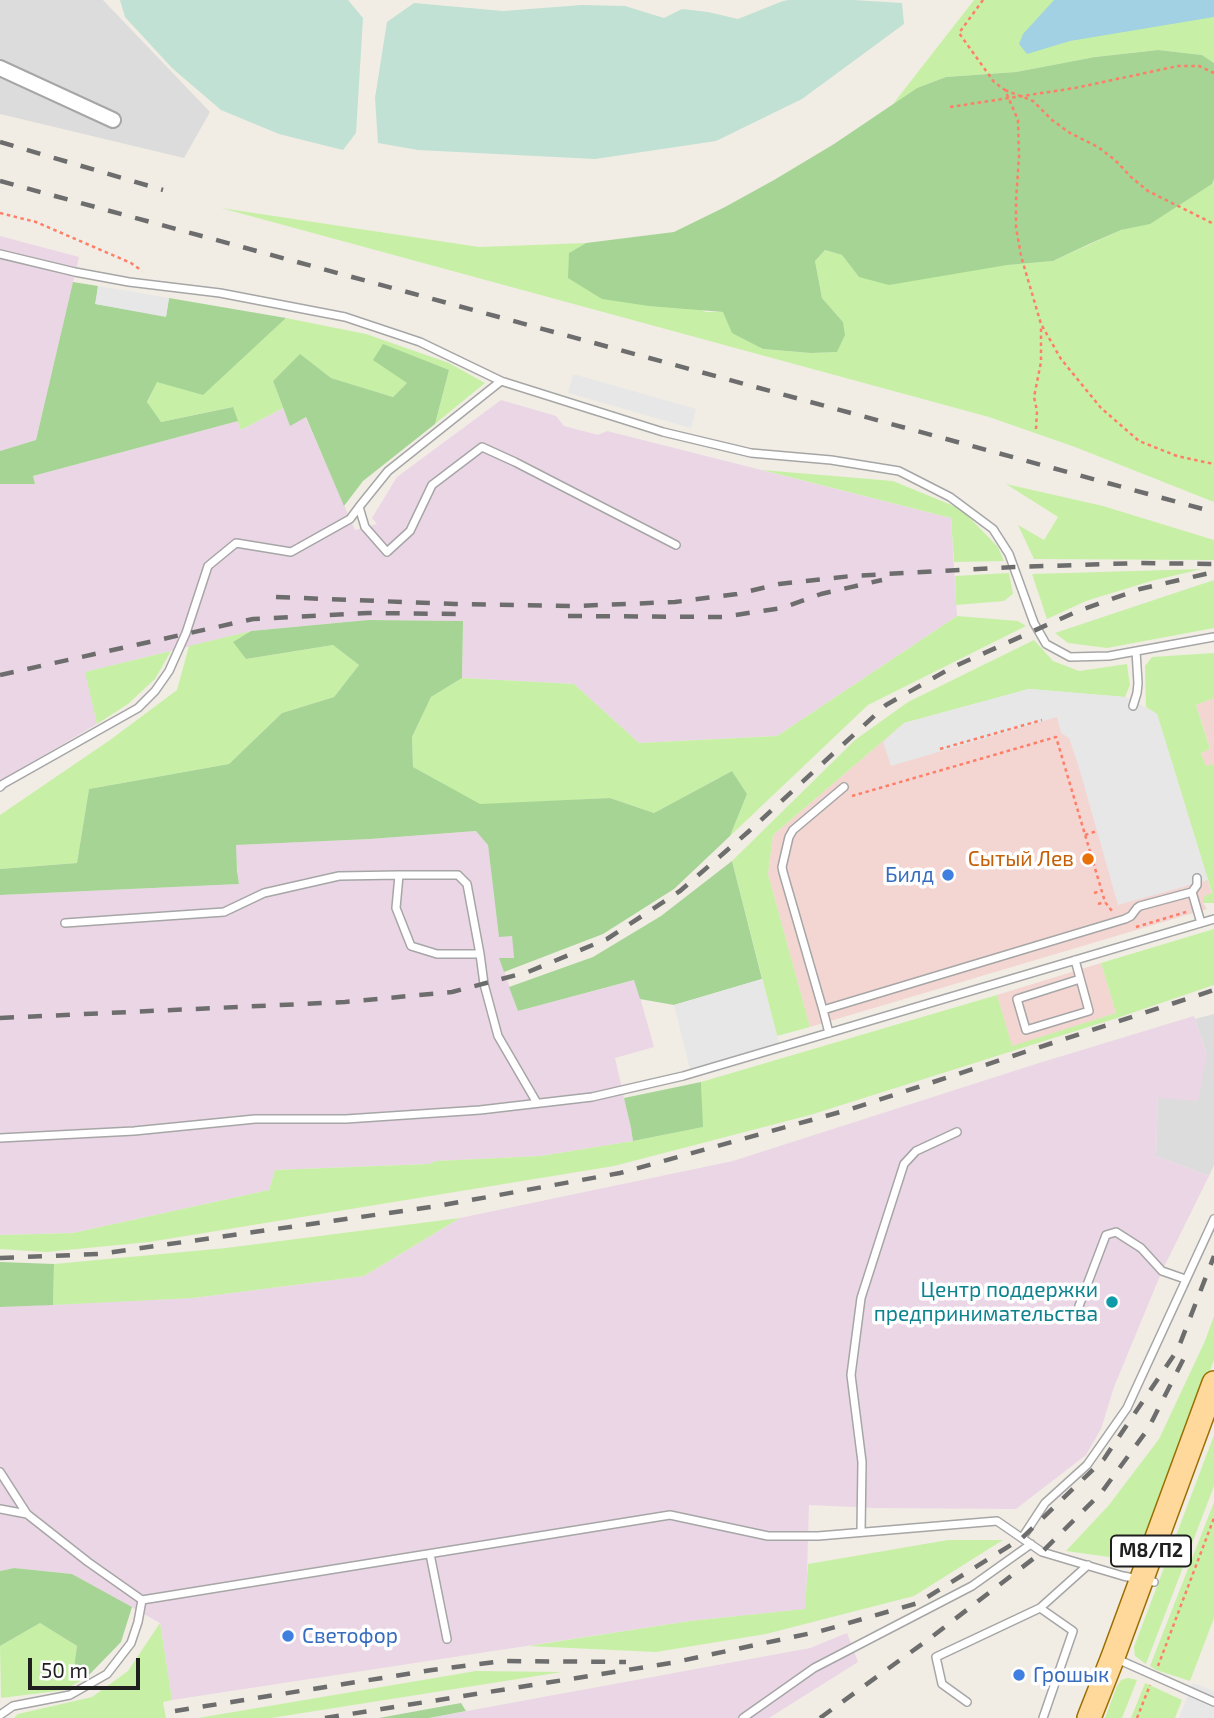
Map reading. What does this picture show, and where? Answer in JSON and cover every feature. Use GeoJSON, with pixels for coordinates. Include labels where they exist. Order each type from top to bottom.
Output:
{"type":"FeatureCollection","features":[{"type":"Feature","properties":{"kind":"main road","name":"М8/П2"},"geometry":{"type":"LineString","coordinates":[[1102,1718],[1118,1660],[1214,1384]]}},
{"type":"Feature","properties":{"kind":"main road","name":"М8/П2"},"geometry":{"type":"LineString","coordinates":[[1147,1581],[1214,1423]]}},
{"type":"Feature","properties":{"kind":"main road","name":"М8/П2"},"geometry":{"type":"LineString","coordinates":[[1089,1718],[1118,1660]]}},
{"type":"Feature","properties":{"kind":"street"},"geometry":{"type":"LineString","coordinates":[[0,68],[113,120]]}},
{"type":"Feature","properties":{"kind":"lane"},"geometry":{"type":"LineString","coordinates":[[0,254],[75,272],[220,293],[345,317],[420,342],[502,381],[663,432],[751,453],[831,460],[899,471],[950,496],[993,529],[1009,554],[1034,624],[1046,644],[1070,657],[1109,656],[1214,637]]}},
{"type":"Feature","properties":{"kind":"lane"},"geometry":{"type":"LineString","coordinates":[[0,788],[138,708],[155,691],[169,671],[186,633],[208,566],[236,543],[291,552],[350,519],[388,471],[502,381]]}},
{"type":"Feature","properties":{"kind":"lane"},"geometry":{"type":"LineString","coordinates":[[359,507],[365,527],[387,552],[410,531],[432,485],[482,447],[676,545]]}},
{"type":"Feature","properties":{"kind":"lane"},"geometry":{"type":"LineString","coordinates":[[1133,706],[1138,684],[1136,651]]}},
{"type":"Feature","properties":{"kind":"lane"},"geometry":{"type":"LineString","coordinates":[[829,1033],[782,869],[793,830],[844,787]]}},
{"type":"Feature","properties":{"kind":"lane"},"geometry":{"type":"LineString","coordinates":[[398,875],[396,908],[411,946],[438,954],[480,954]]}},
{"type":"Feature","properties":{"kind":"lane"},"geometry":{"type":"LineString","coordinates":[[65,923],[224,912],[264,892],[339,876],[458,875],[467,884],[484,984],[498,1036],[537,1103]]}},
{"type":"Feature","properties":{"kind":"lane"},"geometry":{"type":"LineString","coordinates":[[823,1010],[1125,919],[1140,906],[1192,892],[1197,885],[1197,878]]}},
{"type":"Feature","properties":{"kind":"lane"},"geometry":{"type":"LineString","coordinates":[[1192,892],[1201,923]]}},
{"type":"Feature","properties":{"kind":"lane"},"geometry":{"type":"LineString","coordinates":[[0,1138],[134,1131],[255,1119],[346,1119],[480,1110],[592,1097],[657,1082],[829,1033],[1214,919]]}},
{"type":"Feature","properties":{"kind":"lane"},"geometry":{"type":"LineString","coordinates":[[1074,960],[1080,979],[1089,1011],[1026,1030],[1017,999],[1080,979]]}},
{"type":"Feature","properties":{"kind":"lane"},"geometry":{"type":"LineString","coordinates":[[861,1532],[862,1462],[851,1375],[862,1298],[904,1164],[916,1151],[957,1132]]}},
{"type":"Feature","properties":{"kind":"lane"},"geometry":{"type":"LineString","coordinates":[[1022,1538],[1045,1503],[1087,1465],[1127,1408],[1214,1219]]}},
{"type":"Feature","properties":{"kind":"lane"},"geometry":{"type":"LineString","coordinates":[[1079,1306],[1106,1235],[1116,1232],[1141,1248],[1161,1271],[1185,1279]]}},
{"type":"Feature","properties":{"kind":"lane"},"geometry":{"type":"LineString","coordinates":[[0,1472],[27,1514],[142,1600],[670,1515],[768,1536],[818,1536],[997,1521],[1042,1552],[1147,1581]]}},
{"type":"Feature","properties":{"kind":"lane"},"geometry":{"type":"LineString","coordinates":[[0,1509],[27,1514]]}},
{"type":"Feature","properties":{"kind":"lane"},"geometry":{"type":"LineString","coordinates":[[743,1718],[814,1668],[972,1586],[1031,1544]]}},
{"type":"Feature","properties":{"kind":"lane"},"geometry":{"type":"LineString","coordinates":[[430,1554],[447,1639]]}},
{"type":"Feature","properties":{"kind":"lane"},"geometry":{"type":"LineString","coordinates":[[967,1702],[942,1684],[936,1657],[1040,1608],[1088,1565]]}},
{"type":"Feature","properties":{"kind":"lane"},"geometry":{"type":"LineString","coordinates":[[0,1715],[13,1706],[69,1695],[107,1674],[131,1643],[142,1600]]}},
{"type":"Feature","properties":{"kind":"lane"},"geometry":{"type":"LineString","coordinates":[[1040,1608],[1073,1631],[1043,1718]]}},
{"type":"Feature","properties":{"kind":"lane"},"geometry":{"type":"LineString","coordinates":[[1118,1660],[1214,1702]]}},
{"type":"Feature","properties":{"kind":"path"},"geometry":{"type":"LineString","coordinates":[[983,0],[959,33],[994,82],[1005,90],[1033,100],[1052,120],[1098,147],[1148,191],[1214,224]]}},
{"type":"Feature","properties":{"kind":"path"},"geometry":{"type":"LineString","coordinates":[[950,107],[1075,88],[1178,66],[1199,66],[1214,73]]}},
{"type":"Feature","properties":{"kind":"path"},"geometry":{"type":"LineString","coordinates":[[1005,90],[1018,120],[1016,227],[1020,256],[1041,324],[1061,359],[1101,408],[1139,442],[1177,456],[1214,464]]}},
{"type":"Feature","properties":{"kind":"path"},"geometry":{"type":"LineString","coordinates":[[0,213],[36,222],[131,263],[161,286]]}},
{"type":"Feature","properties":{"kind":"path"},"geometry":{"type":"LineString","coordinates":[[1036,429],[1037,411],[1034,397],[1041,362],[1041,324]]}},
{"type":"Feature","properties":{"kind":"path"},"geometry":{"type":"LineString","coordinates":[[940,749],[1042,720]]}},
{"type":"Feature","properties":{"kind":"path"},"geometry":{"type":"LineString","coordinates":[[1046,734],[1048,739]]}},
{"type":"Feature","properties":{"kind":"path"},"geometry":{"type":"LineString","coordinates":[[824,804],[945,766],[1056,737],[1101,891],[1105,902],[1114,913]]}},
{"type":"Feature","properties":{"kind":"path"},"geometry":{"type":"LineString","coordinates":[[1085,835],[1097,831]]}},
{"type":"Feature","properties":{"kind":"path"},"geometry":{"type":"LineString","coordinates":[[1094,892],[1101,891]]}},
{"type":"Feature","properties":{"kind":"path"},"geometry":{"type":"LineString","coordinates":[[1098,904],[1105,902]]}},
{"type":"Feature","properties":{"kind":"path"},"geometry":{"type":"LineString","coordinates":[[1135,927],[1186,912]]}},
{"type":"Feature","properties":{"kind":"path"},"geometry":{"type":"LineString","coordinates":[[1137,1718],[1214,1518]]}},
{"type":"Feature","properties":{"kind":"shaded area"},"geometry":{"type":"Polygon","coordinates":[[[0,0],[103,0],[210,112],[184,158],[0,114],[0,0]]]}},
{"type":"Feature","properties":{"kind":"shaded area"},"geometry":{"type":"Polygon","coordinates":[[[0,236],[79,257],[36,440],[0,451],[0,236]]]}},
{"type":"Feature","properties":{"kind":"shaded area"},"geometry":{"type":"Polygon","coordinates":[[[98,286],[169,298],[166,317],[95,304],[98,286]]]}},
{"type":"Feature","properties":{"kind":"shaded area"},"geometry":{"type":"Polygon","coordinates":[[[573,374],[696,409],[691,428],[568,393],[573,374]]]}},
{"type":"Feature","properties":{"kind":"shaded area"},"geometry":{"type":"Polygon","coordinates":[[[501,400],[556,416],[564,426],[598,435],[607,431],[951,518],[957,616],[777,736],[639,743],[574,684],[462,678],[463,621],[368,620],[251,631],[86,672],[97,724],[0,781],[0,484],[34,484],[33,476],[238,421],[241,430],[283,408],[290,425],[305,416],[355,530],[377,524],[372,518],[397,477],[501,400]]]}},
{"type":"Feature","properties":{"kind":"shaded area"},"geometry":{"type":"Polygon","coordinates":[[[1029,689],[1125,697],[1157,714],[1208,880],[1118,905],[1079,768],[1069,738],[1061,733],[1057,717],[891,766],[883,742],[904,723],[1029,689]]]}},
{"type":"Feature","properties":{"kind":"shaded area"},"geometry":{"type":"Polygon","coordinates":[[[1125,697],[1157,714],[1212,894],[1203,903],[1207,909],[810,1027],[768,874],[773,835],[904,723],[1125,697]]]}},
{"type":"Feature","properties":{"kind":"shaded area"},"geometry":{"type":"Polygon","coordinates":[[[1214,698],[1214,764],[1206,767],[1201,752],[1210,748],[1196,705],[1214,698]]]}},
{"type":"Feature","properties":{"kind":"shaded area"},"geometry":{"type":"Polygon","coordinates":[[[477,831],[488,844],[499,936],[512,935],[514,958],[500,959],[518,1011],[635,980],[654,1047],[615,1058],[633,1141],[541,1156],[436,1161],[429,1164],[275,1170],[269,1190],[73,1233],[0,1235],[0,895],[239,884],[235,845],[477,831]]]}},
{"type":"Feature","properties":{"kind":"shaded area"},"geometry":{"type":"Polygon","coordinates":[[[1101,963],[1116,1013],[1012,1047],[997,995],[1101,963]]]}},
{"type":"Feature","properties":{"kind":"shaded area"},"geometry":{"type":"Polygon","coordinates":[[[762,979],[780,1047],[691,1073],[674,1005],[762,979]]]}},
{"type":"Feature","properties":{"kind":"shaded area"},"geometry":{"type":"Polygon","coordinates":[[[1214,1014],[1214,1165],[1209,1176],[1156,1156],[1158,1098],[1207,1055],[1195,1019],[1214,1014]]]}},
{"type":"Feature","properties":{"kind":"shaded area"},"geometry":{"type":"Polygon","coordinates":[[[1194,1016],[1207,1055],[1198,1101],[1158,1098],[1156,1156],[1209,1176],[1162,1271],[1114,1387],[1101,1429],[1086,1455],[1016,1509],[809,1505],[806,1609],[690,1621],[172,1700],[160,1623],[72,1574],[14,1568],[0,1571],[0,1307],[193,1298],[364,1276],[460,1218],[733,1161],[1194,1016]]]}},
{"type":"Feature","properties":{"kind":"shaded area"},"geometry":{"type":"Polygon","coordinates":[[[847,1633],[858,1662],[769,1718],[429,1718],[810,1648],[847,1633]]]}},
{"type":"Feature","properties":{"kind":"shaded area"},"geometry":{"type":"Polygon","coordinates":[[[1193,1683],[1214,1691],[1214,1718],[1179,1718],[1193,1683]]]}},
{"type":"Feature","properties":{"kind":"green space"},"geometry":{"type":"Polygon","coordinates":[[[120,0],[348,0],[363,18],[356,133],[343,150],[279,134],[221,110],[172,68],[125,17],[120,0]]]}},
{"type":"Feature","properties":{"kind":"green space"},"geometry":{"type":"Polygon","coordinates":[[[789,0],[902,3],[904,24],[802,99],[716,141],[595,159],[418,150],[378,143],[375,98],[387,22],[414,3],[503,11],[582,5],[625,6],[664,18],[682,9],[738,19],[789,0]]]}},
{"type":"Feature","properties":{"kind":"green space"},"geometry":{"type":"Polygon","coordinates":[[[974,0],[1214,0],[1214,63],[1202,55],[1158,50],[1095,57],[1016,72],[946,77],[917,88],[893,104],[974,0]]]}},
{"type":"Feature","properties":{"kind":"green space"},"geometry":{"type":"Polygon","coordinates":[[[1158,50],[1202,55],[1214,63],[1212,184],[1150,224],[1121,230],[1053,261],[1007,265],[889,285],[859,277],[842,255],[825,250],[815,261],[822,298],[843,322],[845,335],[837,352],[763,349],[732,333],[723,312],[602,299],[568,278],[569,253],[586,243],[674,232],[774,180],[834,144],[917,88],[946,77],[1016,72],[1095,57],[1158,50]]]}},
{"type":"Feature","properties":{"kind":"green space"},"geometry":{"type":"Polygon","coordinates":[[[1214,179],[1214,502],[1075,447],[989,417],[221,208],[479,247],[586,243],[569,253],[706,312],[723,312],[762,349],[811,353],[837,352],[843,322],[822,298],[815,261],[825,250],[842,255],[859,277],[1053,261],[1121,230],[1150,223],[1212,184],[1214,179]]]}},
{"type":"Feature","properties":{"kind":"green space"},"geometry":{"type":"Polygon","coordinates":[[[73,282],[98,286],[96,304],[166,316],[169,298],[286,318],[203,395],[157,382],[147,402],[161,422],[233,407],[238,421],[33,476],[35,484],[0,484],[0,451],[36,440],[73,282]]]}},
{"type":"Feature","properties":{"kind":"green space"},"geometry":{"type":"Polygon","coordinates":[[[286,318],[366,334],[449,363],[485,383],[435,424],[449,370],[407,383],[393,397],[331,378],[300,355],[273,381],[283,408],[241,430],[232,407],[161,422],[147,403],[157,381],[203,394],[286,318]]]}},
{"type":"Feature","properties":{"kind":"green space"},"geometry":{"type":"Polygon","coordinates":[[[383,344],[449,370],[435,424],[363,481],[344,506],[306,417],[290,426],[273,381],[300,354],[331,378],[393,397],[407,383],[373,360],[383,344]]]}},
{"type":"Feature","properties":{"kind":"green space"},"geometry":{"type":"Polygon","coordinates":[[[762,470],[893,481],[961,509],[998,547],[1004,561],[954,562],[951,518],[762,470]]]}},
{"type":"Feature","properties":{"kind":"green space"},"geometry":{"type":"Polygon","coordinates":[[[1006,484],[1103,506],[1214,540],[1214,560],[1034,559],[1018,525],[1044,540],[1058,517],[1006,484]]]}},
{"type":"Feature","properties":{"kind":"green space"},"geometry":{"type":"Polygon","coordinates":[[[1202,569],[1086,601],[1047,619],[1032,574],[1202,569]]]}},
{"type":"Feature","properties":{"kind":"green space"},"geometry":{"type":"Polygon","coordinates":[[[1009,573],[1013,594],[1004,601],[956,605],[955,576],[1009,573]]]}},
{"type":"Feature","properties":{"kind":"green space"},"geometry":{"type":"Polygon","coordinates":[[[1214,580],[1214,628],[1107,648],[1068,643],[1055,633],[1214,580]]]}},
{"type":"Feature","properties":{"kind":"green space"},"geometry":{"type":"Polygon","coordinates":[[[957,616],[1018,621],[1026,626],[868,705],[730,836],[747,794],[732,771],[654,813],[610,798],[480,805],[413,767],[412,737],[431,697],[462,678],[574,684],[639,743],[777,736],[957,616]]]}},
{"type":"Feature","properties":{"kind":"green space"},"geometry":{"type":"Polygon","coordinates":[[[368,620],[463,621],[462,678],[431,697],[412,737],[413,767],[480,804],[610,798],[654,813],[732,771],[747,794],[730,836],[674,889],[603,934],[504,972],[499,958],[514,958],[512,936],[499,937],[488,845],[476,831],[236,845],[239,884],[0,895],[0,869],[77,863],[89,789],[229,764],[282,713],[334,697],[359,665],[333,645],[246,659],[233,642],[251,631],[368,620]]]}},
{"type":"Feature","properties":{"kind":"green space"},"geometry":{"type":"Polygon","coordinates":[[[251,631],[234,642],[246,659],[333,645],[359,665],[334,697],[282,713],[229,764],[89,789],[77,863],[0,869],[0,815],[110,740],[177,690],[189,646],[251,631]]]}},
{"type":"Feature","properties":{"kind":"green space"},"geometry":{"type":"Polygon","coordinates":[[[1034,640],[1053,661],[1079,671],[1127,664],[1130,685],[1125,697],[1029,689],[904,723],[773,835],[768,874],[810,1027],[777,1036],[732,861],[855,740],[908,702],[1034,640]]]}},
{"type":"Feature","properties":{"kind":"green space"},"geometry":{"type":"Polygon","coordinates":[[[171,651],[155,679],[128,704],[97,724],[85,672],[171,651]]]}},
{"type":"Feature","properties":{"kind":"green space"},"geometry":{"type":"Polygon","coordinates":[[[1214,653],[1214,698],[1196,705],[1210,749],[1201,753],[1206,766],[1214,764],[1214,903],[1203,903],[1205,896],[1212,893],[1157,714],[1146,707],[1145,666],[1152,657],[1214,653]]]}},
{"type":"Feature","properties":{"kind":"green space"},"geometry":{"type":"Polygon","coordinates":[[[732,861],[762,979],[674,1005],[640,999],[634,980],[518,1011],[509,987],[593,957],[661,916],[732,861]]]}},
{"type":"Feature","properties":{"kind":"green space"},"geometry":{"type":"Polygon","coordinates":[[[1214,929],[1214,985],[810,1115],[614,1166],[149,1242],[46,1252],[0,1249],[0,1235],[73,1233],[269,1190],[275,1170],[429,1164],[436,1161],[541,1156],[702,1127],[701,1082],[997,995],[1012,1046],[1116,1013],[1101,963],[1214,929]]]}},
{"type":"Feature","properties":{"kind":"green space"},"geometry":{"type":"Polygon","coordinates":[[[701,1082],[703,1127],[633,1141],[624,1098],[701,1082]]]}},
{"type":"Feature","properties":{"kind":"green space"},"geometry":{"type":"Polygon","coordinates":[[[460,1218],[364,1276],[193,1298],[53,1305],[54,1264],[226,1248],[460,1218]]]}},
{"type":"Feature","properties":{"kind":"green space"},"geometry":{"type":"Polygon","coordinates":[[[0,1262],[54,1264],[53,1305],[0,1307],[0,1262]]]}},
{"type":"Feature","properties":{"kind":"green space"},"geometry":{"type":"Polygon","coordinates":[[[1214,1316],[1214,1360],[1138,1561],[1066,1551],[1109,1505],[1159,1439],[1214,1316]]]}},
{"type":"Feature","properties":{"kind":"green space"},"geometry":{"type":"Polygon","coordinates":[[[1214,1435],[1214,1486],[1146,1664],[1135,1656],[1134,1647],[1214,1435]]]}},
{"type":"Feature","properties":{"kind":"green space"},"geometry":{"type":"Polygon","coordinates":[[[1214,1502],[1214,1618],[1190,1681],[1150,1666],[1214,1502]]]}},
{"type":"Feature","properties":{"kind":"green space"},"geometry":{"type":"Polygon","coordinates":[[[948,1540],[1003,1540],[914,1596],[766,1634],[656,1652],[528,1646],[690,1621],[805,1609],[808,1564],[948,1540]]]}},
{"type":"Feature","properties":{"kind":"green space"},"geometry":{"type":"Polygon","coordinates":[[[14,1568],[72,1574],[132,1607],[121,1642],[87,1677],[74,1667],[77,1646],[40,1623],[0,1646],[0,1571],[14,1568]]]}},
{"type":"Feature","properties":{"kind":"green space"},"geometry":{"type":"Polygon","coordinates":[[[40,1623],[77,1646],[74,1667],[87,1677],[65,1690],[1,1698],[0,1646],[40,1623]]]}},
{"type":"Feature","properties":{"kind":"green space"},"geometry":{"type":"Polygon","coordinates":[[[160,1623],[172,1700],[163,1702],[166,1718],[14,1718],[18,1714],[92,1697],[128,1671],[160,1623]]]}},
{"type":"Feature","properties":{"kind":"green space"},"geometry":{"type":"Polygon","coordinates":[[[476,1671],[562,1672],[271,1718],[198,1718],[476,1671]]]}},
{"type":"Feature","properties":{"kind":"green space"},"geometry":{"type":"Polygon","coordinates":[[[1121,1680],[1137,1680],[1122,1718],[1105,1718],[1117,1686],[1121,1680]]]}},
{"type":"Feature","properties":{"kind":"green space"},"geometry":{"type":"Polygon","coordinates":[[[1145,1683],[1182,1700],[1175,1718],[1131,1718],[1145,1683]]]}},
{"type":"Feature","properties":{"kind":"green space"},"geometry":{"type":"Polygon","coordinates":[[[461,1703],[466,1711],[429,1718],[379,1718],[461,1703]]]}},
{"type":"Feature","properties":{"kind":"water"},"geometry":{"type":"Polygon","coordinates":[[[1054,0],[1214,0],[1214,17],[1070,41],[1027,54],[1019,44],[1023,34],[1054,0]]]}},
{"type":"Feature","properties":{"kind":"railway"},"geometry":{"type":"LineString","coordinates":[[0,142],[163,190]]}},
{"type":"Feature","properties":{"kind":"railway"},"geometry":{"type":"LineString","coordinates":[[0,181],[1214,512]]}},
{"type":"Feature","properties":{"kind":"railway"},"geometry":{"type":"LineString","coordinates":[[276,597],[575,606],[675,602],[737,594],[779,584],[851,576],[1014,567],[1214,564]]}},
{"type":"Feature","properties":{"kind":"railway"},"geometry":{"type":"LineString","coordinates":[[0,1018],[345,1002],[452,992],[528,972],[607,939],[680,891],[886,705],[951,668],[1078,611],[1140,589],[1214,572]]}},
{"type":"Feature","properties":{"kind":"railway"},"geometry":{"type":"LineString","coordinates":[[568,616],[722,617],[782,608],[821,594],[882,580]]}},
{"type":"Feature","properties":{"kind":"railway"},"geometry":{"type":"LineString","coordinates":[[0,675],[253,619],[368,613],[463,614]]}},
{"type":"Feature","properties":{"kind":"railway"},"geometry":{"type":"LineString","coordinates":[[0,1258],[99,1254],[438,1206],[620,1173],[851,1109],[1214,990]]}},
{"type":"Feature","properties":{"kind":"railway"},"geometry":{"type":"LineString","coordinates":[[325,1718],[671,1663],[821,1631],[918,1603],[1022,1538],[1104,1459],[1178,1349],[1214,1256]]}},
{"type":"Feature","properties":{"kind":"railway"},"geometry":{"type":"LineString","coordinates":[[820,1718],[1042,1552],[1101,1493],[1148,1429],[1188,1350]]}},
{"type":"Feature","properties":{"kind":"railway"},"geometry":{"type":"LineString","coordinates":[[175,1711],[503,1661],[626,1662]]}},
{"type":"Feature","properties":{"kind":"place","name":"Сытый Лев"},"geometry":{"type":"Point","coordinates":[1088,859]}},
{"type":"Feature","properties":{"kind":"place","name":"Билд"},"geometry":{"type":"Point","coordinates":[948,875]}},
{"type":"Feature","properties":{"kind":"place","name":"Центр поддержки предпринимательства"},"geometry":{"type":"Point","coordinates":[1112,1302]}},
{"type":"Feature","properties":{"kind":"place","name":"Светофор"},"geometry":{"type":"Point","coordinates":[288,1636]}},
{"type":"Feature","properties":{"kind":"place","name":"Грошык"},"geometry":{"type":"Point","coordinates":[1019,1675]}}]}
